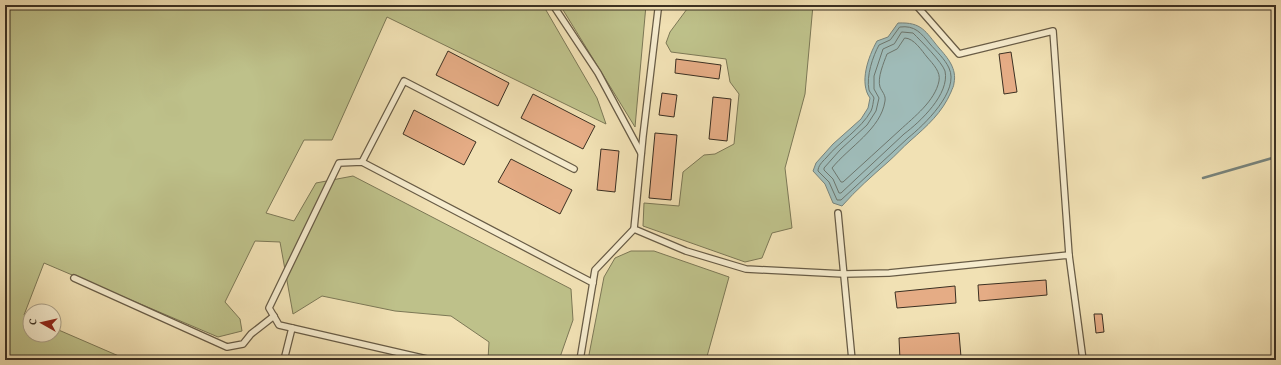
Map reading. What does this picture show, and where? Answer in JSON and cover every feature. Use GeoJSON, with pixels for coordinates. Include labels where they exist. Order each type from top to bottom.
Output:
{"type":"FeatureCollection","features":[{"type":"Feature","properties":{"kind":"lane"},"geometry":{"type":"LineString","coordinates":[[553,5],[598,73],[641,153]]}},
{"type":"Feature","properties":{"kind":"lane"},"geometry":{"type":"LineString","coordinates":[[580,360],[595,270],[634,229],[641,153],[658,10],[660,5]]}},
{"type":"Feature","properties":{"kind":"lane"},"geometry":{"type":"LineString","coordinates":[[916,5],[959,54],[1053,31],[1069,255],[1083,360]]}},
{"type":"Feature","properties":{"kind":"lane"},"geometry":{"type":"LineString","coordinates":[[362,162],[404,81],[574,169]]}},
{"type":"Feature","properties":{"kind":"lane"},"geometry":{"type":"LineString","coordinates":[[431,360],[279,325],[269,308],[339,164],[362,162],[593,283]]}},
{"type":"Feature","properties":{"kind":"lane"},"geometry":{"type":"LineString","coordinates":[[838,213],[852,360]]}},
{"type":"Feature","properties":{"kind":"lane"},"geometry":{"type":"LineString","coordinates":[[634,229],[686,251],[746,269],[844,274],[889,273],[1069,255]]}},
{"type":"Feature","properties":{"kind":"lane"},"geometry":{"type":"LineString","coordinates":[[74,278],[227,347],[243,344],[251,334],[274,316]]}},
{"type":"Feature","properties":{"kind":"lane"},"geometry":{"type":"LineString","coordinates":[[284,360],[292,328]]}},
{"type":"Feature","properties":{"kind":"green space"},"geometry":{"type":"Polygon","coordinates":[[[5,5],[543,5],[597,98],[606,124],[387,17],[332,140],[304,140],[266,213],[294,221],[316,183],[353,176],[571,289],[573,320],[559,360],[488,360],[489,342],[451,316],[395,311],[322,296],[293,314],[280,242],[255,241],[225,302],[240,319],[242,331],[218,337],[44,263],[29,303],[22,303],[22,343],[62,343],[62,331],[128,360],[5,360],[5,5]]]}},
{"type":"Feature","properties":{"kind":"green space"},"geometry":{"type":"Polygon","coordinates":[[[560,5],[646,5],[635,127],[560,5]]]}},
{"type":"Feature","properties":{"kind":"green space"},"geometry":{"type":"Polygon","coordinates":[[[690,5],[813,5],[805,94],[785,168],[792,228],[772,233],[762,258],[745,262],[643,226],[644,203],[679,206],[683,172],[704,155],[715,154],[734,144],[739,94],[730,82],[726,59],[671,52],[666,43],[670,32],[690,5]]]}},
{"type":"Feature","properties":{"kind":"green space"},"geometry":{"type":"Polygon","coordinates":[[[631,251],[654,251],[729,277],[706,360],[588,360],[604,277],[615,258],[631,251]]]}},
{"type":"Feature","properties":{"kind":"water"},"geometry":{"type":"Polygon","coordinates":[[[898,23],[913,24],[926,32],[946,56],[953,68],[955,78],[953,86],[939,113],[928,124],[864,183],[842,206],[833,203],[825,184],[813,171],[816,163],[833,144],[861,119],[868,108],[870,98],[865,85],[865,78],[868,62],[877,41],[888,37],[898,23]]]}},
{"type":"Feature","properties":{"kind":"building"},"geometry":{"type":"Polygon","coordinates":[[[448,51],[509,83],[498,106],[436,75],[448,51]]]}},
{"type":"Feature","properties":{"kind":"building"},"geometry":{"type":"Polygon","coordinates":[[[1011,52],[1017,92],[1004,94],[999,54],[1011,52]]]}},
{"type":"Feature","properties":{"kind":"building"},"geometry":{"type":"Polygon","coordinates":[[[676,59],[721,65],[719,79],[675,73],[676,59]]]}},
{"type":"Feature","properties":{"kind":"building"},"geometry":{"type":"Polygon","coordinates":[[[662,93],[677,95],[674,117],[659,115],[662,93]]]}},
{"type":"Feature","properties":{"kind":"building"},"geometry":{"type":"Polygon","coordinates":[[[533,94],[595,126],[583,149],[521,118],[533,94]]]}},
{"type":"Feature","properties":{"kind":"building"},"geometry":{"type":"Polygon","coordinates":[[[713,97],[731,99],[727,141],[709,139],[713,97]]]}},
{"type":"Feature","properties":{"kind":"building"},"geometry":{"type":"Polygon","coordinates":[[[414,110],[476,142],[464,165],[403,134],[414,110]]]}},
{"type":"Feature","properties":{"kind":"building"},"geometry":{"type":"Polygon","coordinates":[[[655,133],[677,135],[671,200],[649,198],[655,133]]]}},
{"type":"Feature","properties":{"kind":"building"},"geometry":{"type":"Polygon","coordinates":[[[601,149],[619,151],[615,192],[597,190],[601,149]]]}},
{"type":"Feature","properties":{"kind":"building"},"geometry":{"type":"Polygon","coordinates":[[[511,159],[572,190],[560,214],[498,182],[511,159]]]}},
{"type":"Feature","properties":{"kind":"building"},"geometry":{"type":"Polygon","coordinates":[[[1046,280],[1047,295],[979,301],[978,285],[1046,280]]]}},
{"type":"Feature","properties":{"kind":"building"},"geometry":{"type":"Polygon","coordinates":[[[955,286],[956,303],[897,308],[895,292],[955,286]]]}},
{"type":"Feature","properties":{"kind":"building"},"geometry":{"type":"Polygon","coordinates":[[[1094,314],[1102,314],[1104,332],[1096,333],[1094,314]]]}},
{"type":"Feature","properties":{"kind":"building"},"geometry":{"type":"Polygon","coordinates":[[[959,333],[961,357],[928,360],[900,360],[899,338],[959,333]]]}},
{"type":"Feature","properties":{"kind":"waterway"},"geometry":{"type":"LineString","coordinates":[[1203,178],[1276,157]]}}]}
